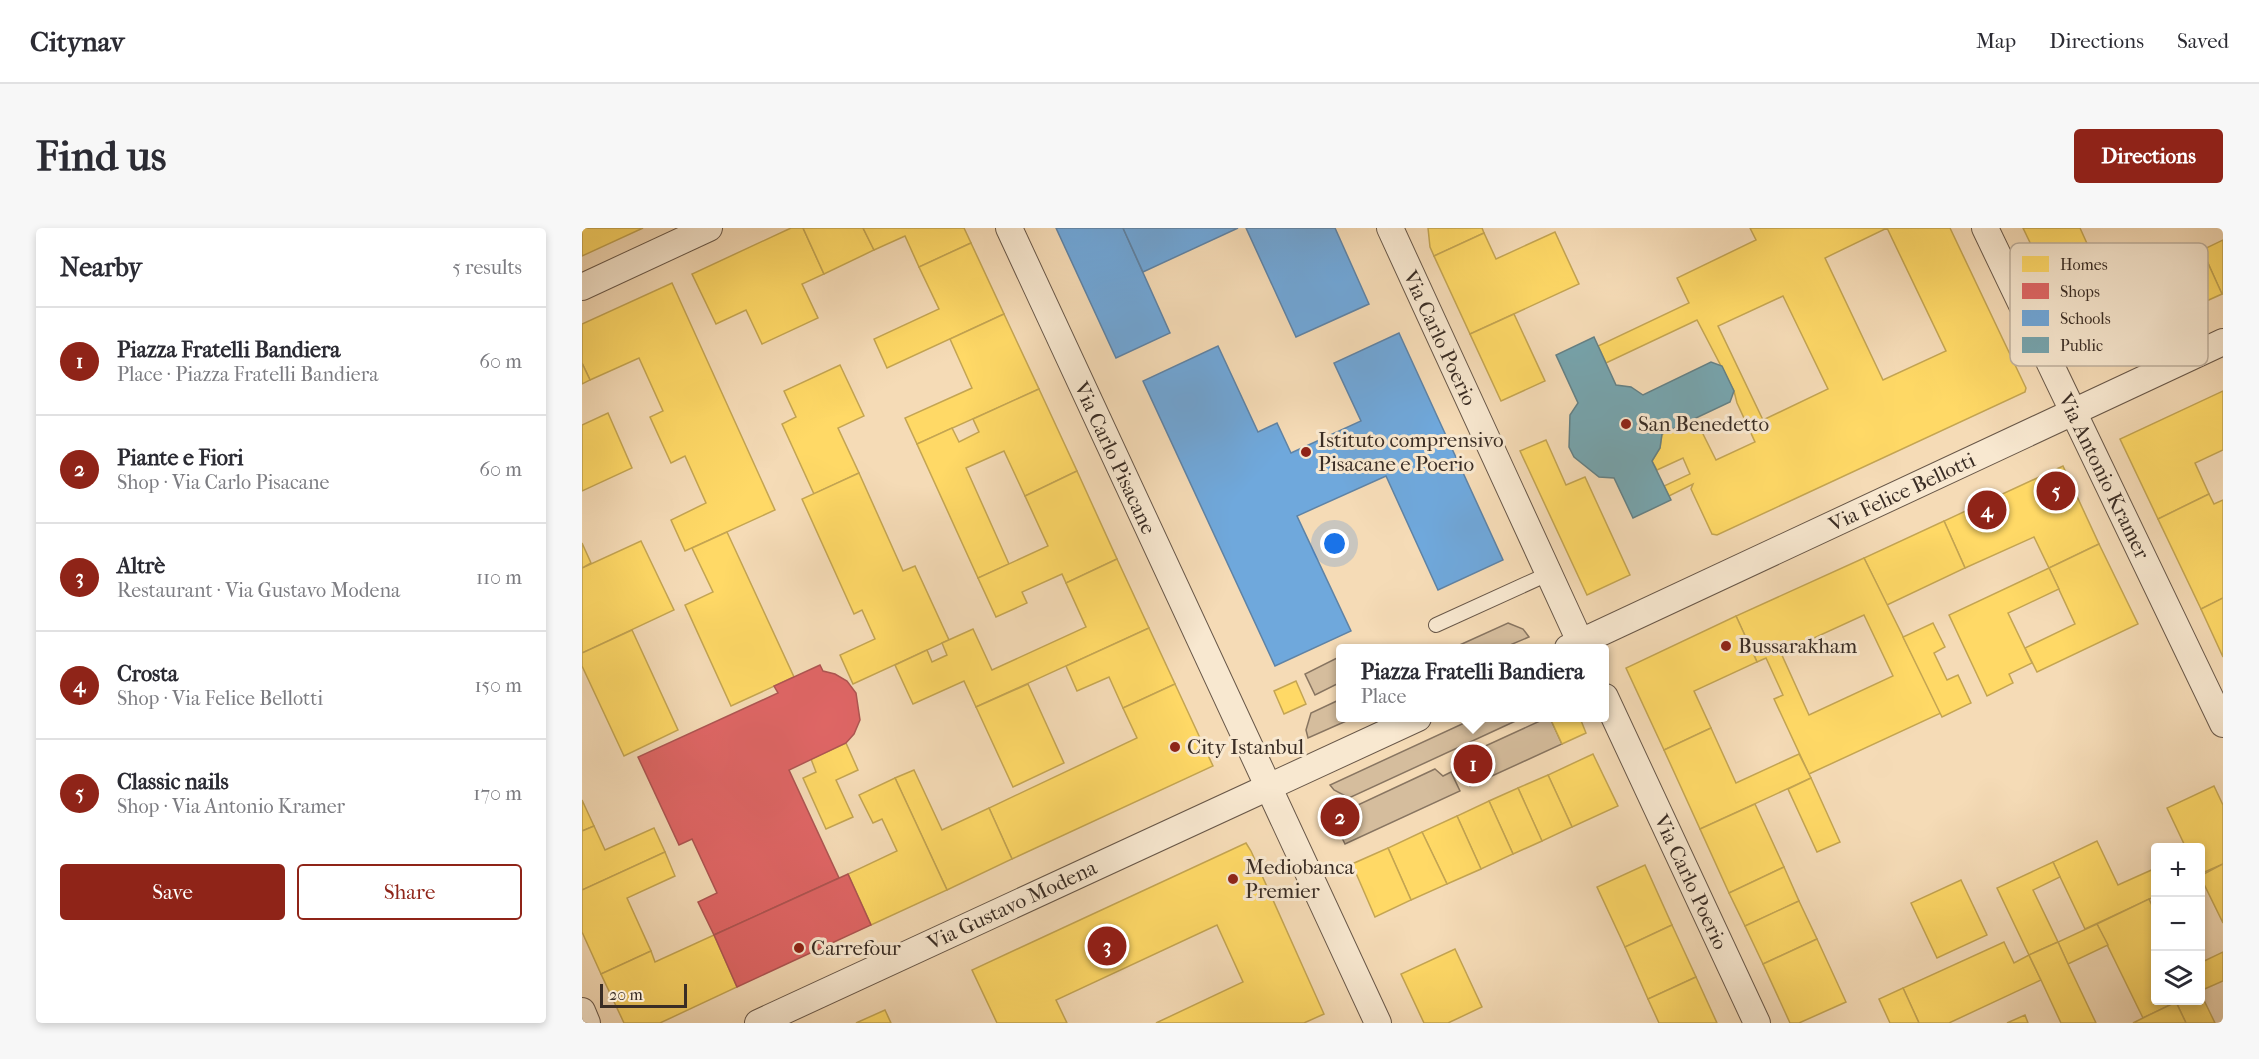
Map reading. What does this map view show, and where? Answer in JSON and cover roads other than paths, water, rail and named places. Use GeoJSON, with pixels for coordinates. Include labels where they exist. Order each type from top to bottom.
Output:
{"type":"FeatureCollection","features":[{"type":"Feature","properties":{"kind":"street"},"geometry":{"type":"LineString","coordinates":[[582,287],[709,228]]}},
{"type":"Feature","properties":{"kind":"street","name":"Via Carlo Pisacane"},"geometry":{"type":"LineString","coordinates":[[1009,228],[1378,1023]]}},
{"type":"Feature","properties":{"kind":"street","name":"Via Carlo Poerio"},"geometry":{"type":"LineString","coordinates":[[1390,228],[1536,546],[1576,644]]}},
{"type":"Feature","properties":{"kind":"street","name":"Via Antonio Kramer"},"geometry":{"type":"LineString","coordinates":[[1985,228],[2010,280]]}},
{"type":"Feature","properties":{"kind":"street","name":"Via Felice Bellotti"},"geometry":{"type":"LineString","coordinates":[[2208,349],[2223,342]]}},
{"type":"Feature","properties":{"kind":"street","name":"Via Antonio Kramer"},"geometry":{"type":"LineString","coordinates":[[2051,366],[2223,724]]}},
{"type":"Feature","properties":{"kind":"street","name":"Via Felice Bellotti"},"geometry":{"type":"LineString","coordinates":[[1581,644],[2172,366]]}},
{"type":"Feature","properties":{"kind":"street","name":"Via Carlo Poerio"},"geometry":{"type":"LineString","coordinates":[[1609,706],[1757,1023]]}},
{"type":"Feature","properties":{"kind":"street","name":"Via Gustavo Modena"},"geometry":{"type":"LineString","coordinates":[[758,1023],[1407,722]]}},
{"type":"Feature","properties":{"kind":"street"},"geometry":{"type":"LineString","coordinates":[[582,1011],[588,1023]]}},
{"type":"Feature","properties":{"kind":"lane"},"geometry":{"type":"LineString","coordinates":[[1436,625],[1548,574]]}},
{"type":"Feature","properties":{"kind":"place","name":"San Benedetto"},"geometry":{"type":"Point","coordinates":[1626,424]}},
{"type":"Feature","properties":{"kind":"place","name":"Istituto comprensivo Pisacane e Poerio"},"geometry":{"type":"Point","coordinates":[1306,452]}},
{"type":"Feature","properties":{"kind":"place","name":"Classic nails"},"geometry":{"type":"Point","coordinates":[2056,491]}},
{"type":"Feature","properties":{"kind":"place","name":"Crosta"},"geometry":{"type":"Point","coordinates":[1987,510]}},
{"type":"Feature","properties":{"kind":"place","name":"Bussarakham"},"geometry":{"type":"Point","coordinates":[1726,646]}},
{"type":"Feature","properties":{"kind":"place","name":"City Istanbul"},"geometry":{"type":"Point","coordinates":[1175,747]}},
{"type":"Feature","properties":{"kind":"place","name":"Piazza Fratelli Bandiera"},"geometry":{"type":"Point","coordinates":[1473,764]}},
{"type":"Feature","properties":{"kind":"place","name":"Piante e Fiori"},"geometry":{"type":"Point","coordinates":[1340,817]}},
{"type":"Feature","properties":{"kind":"place","name":"Mediobanca Premier"},"geometry":{"type":"Point","coordinates":[1233,879]}},
{"type":"Feature","properties":{"kind":"place","name":"Altrè"},"geometry":{"type":"Point","coordinates":[1107,946]}},
{"type":"Feature","properties":{"kind":"place","name":"Carrefour"},"geometry":{"type":"Point","coordinates":[799,948]}}]}
